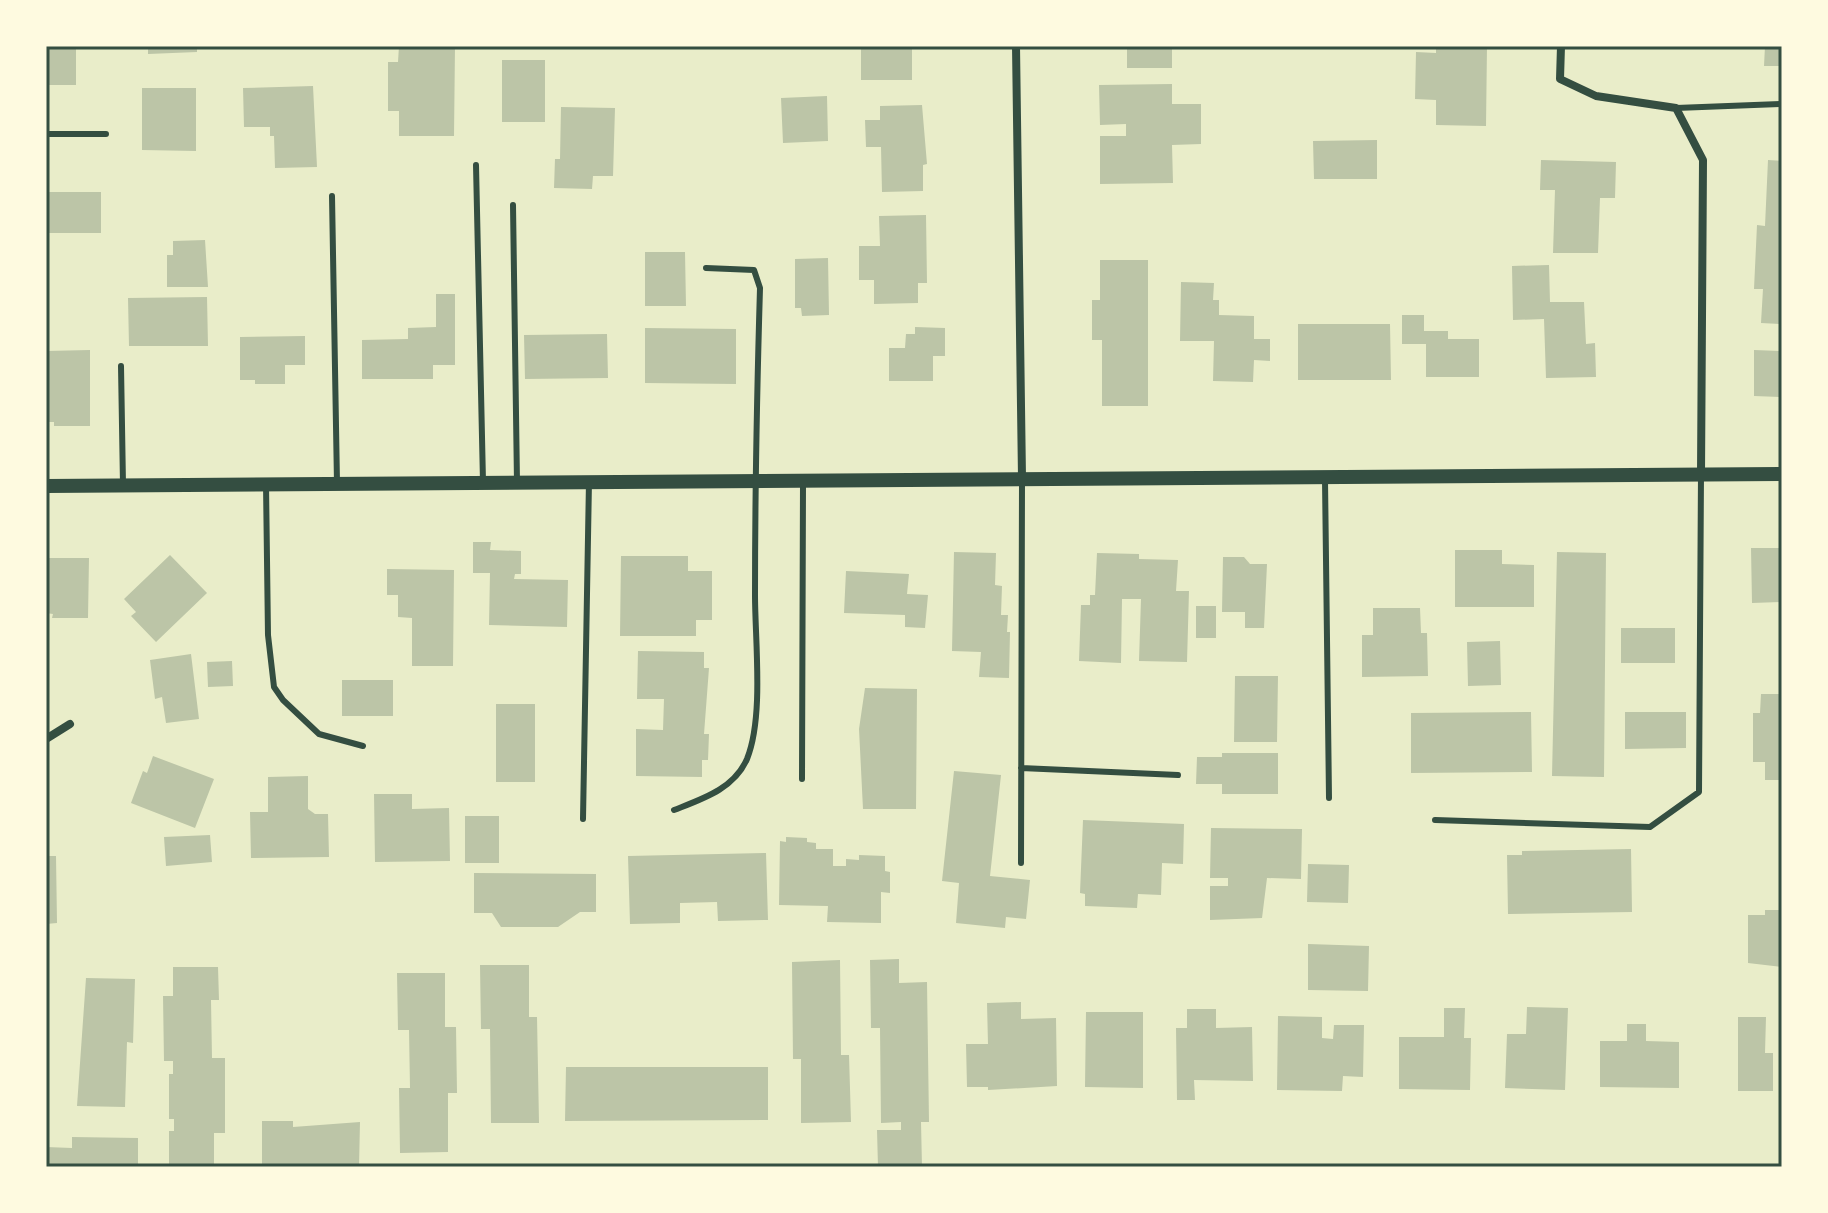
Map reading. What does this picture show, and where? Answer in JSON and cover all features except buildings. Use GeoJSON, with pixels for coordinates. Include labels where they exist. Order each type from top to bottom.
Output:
{"type":"FeatureCollection","features":[{"type":"Feature","properties":{"kind":"street"},"geometry":{"type":"LineString","coordinates":[[1016,46],[1022,478]]}},
{"type":"Feature","properties":{"kind":"street"},"geometry":{"type":"LineString","coordinates":[[1561,46],[1560,79],[1596,96],[1676,108],[1703,160],[1701,474]]}},
{"type":"Feature","properties":{"kind":"street"},"geometry":{"type":"LineString","coordinates":[[46,486],[1782,474]]}},
{"type":"Feature","properties":{"kind":"street"},"geometry":{"type":"LineString","coordinates":[[46,739],[70,724]]}},
{"type":"Feature","properties":{"kind":"lane"},"geometry":{"type":"LineString","coordinates":[[1676,108],[1782,104]]}},
{"type":"Feature","properties":{"kind":"lane"},"geometry":{"type":"LineString","coordinates":[[46,134],[106,134]]}},
{"type":"Feature","properties":{"kind":"lane"},"geometry":{"type":"LineString","coordinates":[[476,165],[483,482]]}},
{"type":"Feature","properties":{"kind":"lane"},"geometry":{"type":"LineString","coordinates":[[332,196],[337,483]]}},
{"type":"Feature","properties":{"kind":"lane"},"geometry":{"type":"LineString","coordinates":[[513,205],[517,482]]}},
{"type":"Feature","properties":{"kind":"lane"},"geometry":{"type":"LineString","coordinates":[[674,810],[717,793],[736,777],[747,758],[755,716],[755,480],[760,288],[754,270],[706,268]]}},
{"type":"Feature","properties":{"kind":"lane"},"geometry":{"type":"LineString","coordinates":[[121,366],[123,485]]}},
{"type":"Feature","properties":{"kind":"lane"},"geometry":{"type":"LineString","coordinates":[[1435,820],[1650,827],[1699,792],[1701,474]]}},
{"type":"Feature","properties":{"kind":"lane"},"geometry":{"type":"LineString","coordinates":[[1325,476],[1329,798]]}},
{"type":"Feature","properties":{"kind":"lane"},"geometry":{"type":"LineString","coordinates":[[1021,863],[1022,478]]}},
{"type":"Feature","properties":{"kind":"lane"},"geometry":{"type":"LineString","coordinates":[[802,779],[803,480]]}},
{"type":"Feature","properties":{"kind":"lane"},"geometry":{"type":"LineString","coordinates":[[583,819],[589,481]]}},
{"type":"Feature","properties":{"kind":"lane"},"geometry":{"type":"LineString","coordinates":[[266,484],[268,635],[274,687],[283,700],[319,734],[363,746]]}},
{"type":"Feature","properties":{"kind":"lane"},"geometry":{"type":"LineString","coordinates":[[1021,768],[1178,775]]}}]}
